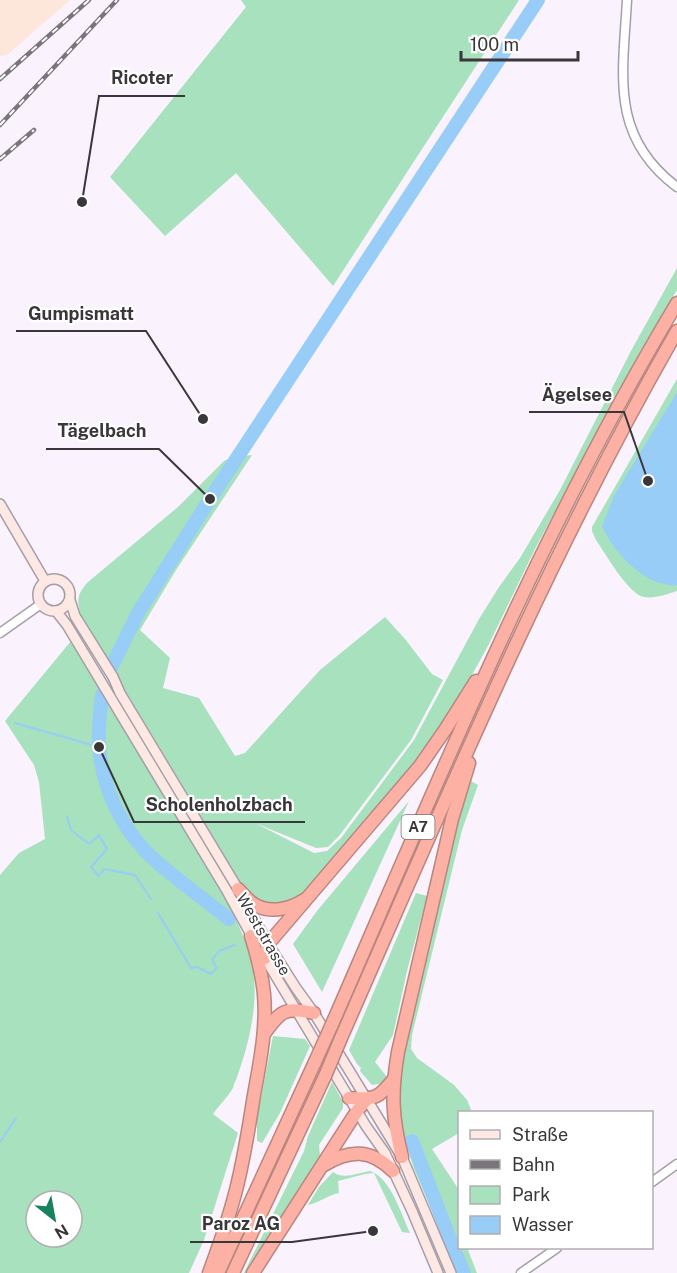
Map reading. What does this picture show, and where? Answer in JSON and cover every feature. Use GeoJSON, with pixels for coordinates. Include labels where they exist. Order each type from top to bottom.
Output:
{"type":"FeatureCollection","features":[{"type":"Feature","properties":{"kind":"highway","name":"A7"},"geometry":{"type":"LineString","coordinates":[[218,1273],[333,1022],[505,633],[590,460],[677,303]]}},
{"type":"Feature","properties":{"kind":"highway","name":"A7"},"geometry":{"type":"LineString","coordinates":[[233,1273],[325,1076],[492,696],[584,504],[677,331]]}},
{"type":"Feature","properties":{"kind":"highway","name":"A7"},"geometry":{"type":"LineString","coordinates":[[265,958],[268,944],[403,787],[430,752],[505,633]]}},
{"type":"Feature","properties":{"kind":"highway","name":"A7"},"geometry":{"type":"LineString","coordinates":[[402,1157],[394,1122],[393,1102],[398,1052],[452,819],[492,696]]}},
{"type":"Feature","properties":{"kind":"highway","name":"A7"},"geometry":{"type":"LineString","coordinates":[[238,889],[254,904],[265,909],[277,910],[298,904],[316,890]]}},
{"type":"Feature","properties":{"kind":"highway"},"geometry":{"type":"LineString","coordinates":[[209,1273],[226,1224],[238,1178],[264,1035],[264,995],[260,967],[251,936]]}},
{"type":"Feature","properties":{"kind":"highway"},"geometry":{"type":"LineString","coordinates":[[264,1035],[278,1016],[287,1011],[296,1009],[314,1013]]}},
{"type":"Feature","properties":{"kind":"highway"},"geometry":{"type":"LineString","coordinates":[[349,1098],[374,1098],[382,1094],[394,1079]]}},
{"type":"Feature","properties":{"kind":"highway"},"geometry":{"type":"LineString","coordinates":[[253,1273],[367,1099]]}},
{"type":"Feature","properties":{"kind":"highway"},"geometry":{"type":"LineString","coordinates":[[323,1165],[343,1155],[360,1153],[378,1159],[393,1171]]}},
{"type":"Feature","properties":{"kind":"main road"},"geometry":{"type":"LineString","coordinates":[[0,504],[45,581],[38,591],[41,604]]}},
{"type":"Feature","properties":{"kind":"main road","name":"Weststrasse"},"geometry":{"type":"LineString","coordinates":[[45,581],[51,579],[63,581],[70,590],[70,600],[75,616],[113,677],[120,693],[238,889],[268,944],[314,1013],[402,1157],[451,1273]]}},
{"type":"Feature","properties":{"kind":"main road"},"geometry":{"type":"LineString","coordinates":[[56,611],[70,600]]}},
{"type":"Feature","properties":{"kind":"main road","name":"Weststrasse"},"geometry":{"type":"LineString","coordinates":[[41,604],[56,611],[67,625],[227,891],[251,936],[385,1154],[438,1273]]}},
{"type":"Feature","properties":{"kind":"street"},"geometry":{"type":"LineString","coordinates":[[627,0],[623,84],[627,119],[648,159],[677,187]]}},
{"type":"Feature","properties":{"kind":"street"},"geometry":{"type":"LineString","coordinates":[[0,633],[41,604]]}},
{"type":"Feature","properties":{"kind":"street"},"geometry":{"type":"LineString","coordinates":[[653,1181],[677,1164]]}},
{"type":"Feature","properties":{"kind":"street"},"geometry":{"type":"LineString","coordinates":[[521,1273],[556,1249]]}},
{"type":"Feature","properties":{"kind":"shaded area"},"geometry":{"type":"Polygon","coordinates":[[[0,0],[70,0],[7,55],[0,56],[0,0]]]}},
{"type":"Feature","properties":{"kind":"green space"},"geometry":{"type":"Polygon","coordinates":[[[241,0],[519,0],[333,286],[236,173],[165,236],[110,177],[246,7],[241,0]]]}},
{"type":"Feature","properties":{"kind":"green space"},"geometry":{"type":"Polygon","coordinates":[[[677,268],[677,290],[642,348],[536,547],[489,644],[456,704],[426,750],[303,895],[277,905],[265,904],[250,898],[81,617],[78,602],[81,591],[88,582],[178,507],[224,461],[252,455],[176,570],[140,630],[170,658],[163,688],[199,698],[235,756],[245,753],[320,670],[385,617],[432,674],[443,680],[411,740],[339,836],[328,847],[316,848],[255,823],[314,853],[327,851],[341,838],[414,740],[479,619],[520,558],[560,490],[632,349],[677,268]]]}},
{"type":"Feature","properties":{"kind":"green space"},"geometry":{"type":"Polygon","coordinates":[[[677,379],[677,591],[657,597],[644,597],[631,589],[618,573],[596,540],[592,527],[677,379]]]}},
{"type":"Feature","properties":{"kind":"green space"},"geometry":{"type":"Polygon","coordinates":[[[71,641],[226,900],[244,937],[255,987],[252,1024],[233,1088],[213,1114],[238,1133],[204,1240],[189,1273],[0,1273],[0,875],[19,853],[45,839],[39,782],[34,765],[5,721],[71,641]]]}},
{"type":"Feature","properties":{"kind":"green space"},"geometry":{"type":"Polygon","coordinates":[[[469,780],[478,785],[462,830],[412,1035],[411,1049],[417,1058],[454,1085],[467,1100],[472,1111],[458,1111],[458,1134],[432,1149],[458,1188],[458,1249],[471,1249],[468,1250],[477,1273],[459,1273],[414,1169],[406,1144],[404,1145],[399,1115],[398,1090],[401,1056],[456,822],[469,780]]]}},
{"type":"Feature","properties":{"kind":"green space"},"geometry":{"type":"Polygon","coordinates":[[[409,801],[322,992],[293,944],[317,911],[409,801]]]}},
{"type":"Feature","properties":{"kind":"green space"},"geometry":{"type":"Polygon","coordinates":[[[416,893],[427,896],[393,1035],[375,1062],[387,1077],[384,1083],[372,1085],[360,1071],[361,1068],[349,1050],[416,893]]]}},
{"type":"Feature","properties":{"kind":"green space"},"geometry":{"type":"Polygon","coordinates":[[[273,1036],[305,1039],[310,1046],[280,1113],[262,1143],[257,1141],[257,1119],[273,1036]]]}},
{"type":"Feature","properties":{"kind":"green space"},"geometry":{"type":"Polygon","coordinates":[[[332,1082],[343,1102],[343,1108],[319,1145],[320,1156],[244,1273],[304,1151],[308,1136],[332,1082]]]}},
{"type":"Feature","properties":{"kind":"green space"},"geometry":{"type":"Polygon","coordinates":[[[370,1171],[374,1173],[338,1181],[339,1193],[308,1205],[319,1187],[333,1172],[346,1176],[370,1171]]]}},
{"type":"Feature","properties":{"kind":"green space"},"geometry":{"type":"Polygon","coordinates":[[[374,1173],[390,1189],[410,1233],[402,1232],[374,1173]]]}},
{"type":"Feature","properties":{"kind":"water"},"geometry":{"type":"Polygon","coordinates":[[[677,392],[677,585],[674,586],[653,580],[635,569],[616,549],[602,526],[614,496],[677,392]]]}},
{"type":"Feature","properties":{"kind":"waterway"},"geometry":{"type":"LineString","coordinates":[[112,666],[138,613],[210,499],[538,0]]}},
{"type":"Feature","properties":{"kind":"waterway"},"geometry":{"type":"LineString","coordinates":[[102,695],[99,732],[101,761],[110,794],[124,824],[157,862],[229,919]]}},
{"type":"Feature","properties":{"kind":"waterway"},"geometry":{"type":"LineString","coordinates":[[15,723],[99,747]]}},
{"type":"Feature","properties":{"kind":"waterway"},"geometry":{"type":"LineString","coordinates":[[67,816],[71,830],[89,844],[99,835],[107,849],[91,867],[99,876],[104,869],[135,875],[151,899]]}},
{"type":"Feature","properties":{"kind":"waterway"},"geometry":{"type":"LineString","coordinates":[[158,913],[191,968],[197,967],[211,974],[217,968],[212,960],[219,951],[235,945]]}},
{"type":"Feature","properties":{"kind":"waterway"},"geometry":{"type":"LineString","coordinates":[[0,1142],[16,1118]]}},
{"type":"Feature","properties":{"kind":"waterway"},"geometry":{"type":"LineString","coordinates":[[412,1141],[464,1273]]}},
{"type":"Feature","properties":{"kind":"railway"},"geometry":{"type":"LineString","coordinates":[[0,79],[89,0]]}},
{"type":"Feature","properties":{"kind":"railway"},"geometry":{"type":"LineString","coordinates":[[0,125],[117,0]]}},
{"type":"Feature","properties":{"kind":"railway"},"geometry":{"type":"LineString","coordinates":[[0,159],[34,130]]}},
{"type":"Feature","properties":{"kind":"place","name":"Ricoter"},"geometry":{"type":"Point","coordinates":[82,202]}},
{"type":"Feature","properties":{"kind":"place","name":"Gumpismatt"},"geometry":{"type":"Point","coordinates":[203,419]}},
{"type":"Feature","properties":{"kind":"place","name":"Ägelsee"},"geometry":{"type":"Point","coordinates":[648,481]}},
{"type":"Feature","properties":{"kind":"place","name":"Tägelbach"},"geometry":{"type":"Point","coordinates":[210,499]}},
{"type":"Feature","properties":{"kind":"place","name":"Scholenholzbach"},"geometry":{"type":"Point","coordinates":[99,747]}},
{"type":"Feature","properties":{"kind":"place","name":"Paroz AG"},"geometry":{"type":"Point","coordinates":[373,1231]}}]}
